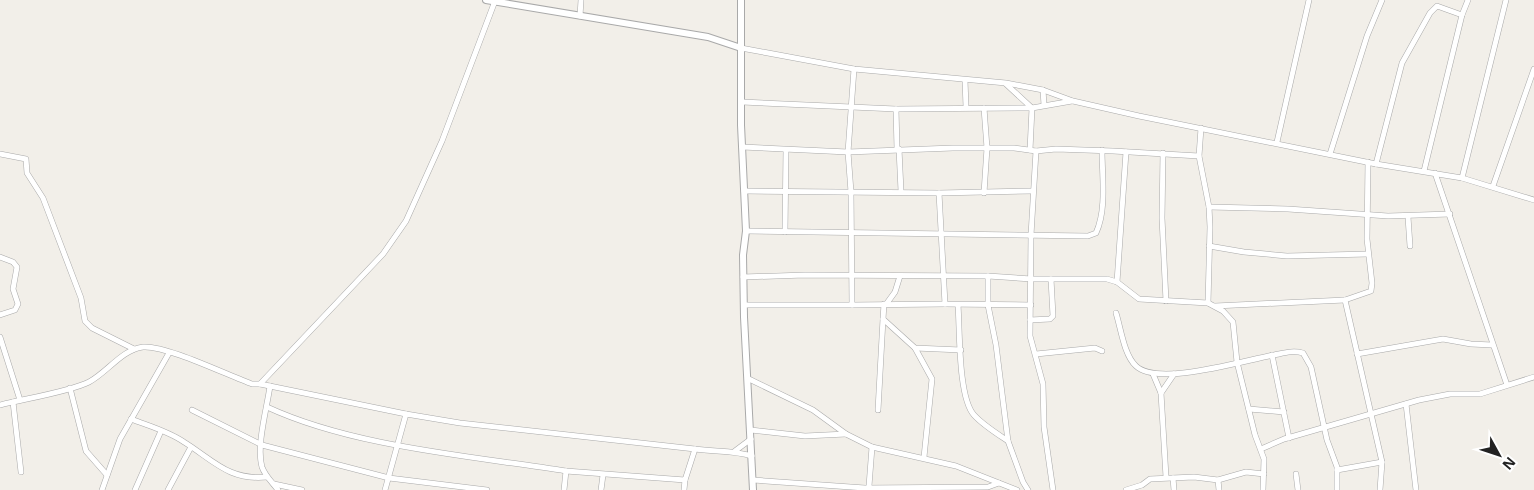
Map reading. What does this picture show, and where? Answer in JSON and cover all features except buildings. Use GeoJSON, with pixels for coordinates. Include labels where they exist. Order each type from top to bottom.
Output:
{"type":"FeatureCollection","features":[{"type":"Feature","properties":{"kind":"street"},"geometry":{"type":"LineString","coordinates":[[486,0],[708,37],[741,48],[854,69],[1006,84],[1043,90],[1073,101],[1201,128],[1277,142],[1376,164],[1462,178],[1534,200]]}},
{"type":"Feature","properties":{"kind":"street"},"geometry":{"type":"LineString","coordinates":[[580,16],[581,0]]}},
{"type":"Feature","properties":{"kind":"street"},"geometry":{"type":"LineString","coordinates":[[740,0],[742,147],[746,232],[743,277],[753,490]]}},
{"type":"Feature","properties":{"kind":"street"},"geometry":{"type":"LineString","coordinates":[[1277,142],[1309,0]]}},
{"type":"Feature","properties":{"kind":"street"},"geometry":{"type":"LineString","coordinates":[[1330,154],[1368,36],[1382,0]]}},
{"type":"Feature","properties":{"kind":"street"},"geometry":{"type":"LineString","coordinates":[[1424,171],[1462,15],[1468,0]]}},
{"type":"Feature","properties":{"kind":"street"},"geometry":{"type":"LineString","coordinates":[[1462,178],[1506,0]]}},
{"type":"Feature","properties":{"kind":"street"},"geometry":{"type":"LineString","coordinates":[[260,384],[395,240],[406,221],[442,141],[495,1]]}},
{"type":"Feature","properties":{"kind":"street"},"geometry":{"type":"LineString","coordinates":[[1376,164],[1402,63],[1430,13],[1437,6],[1462,15]]}},
{"type":"Feature","properties":{"kind":"street"},"geometry":{"type":"LineString","coordinates":[[852,305],[851,192],[848,152],[854,69]]}},
{"type":"Feature","properties":{"kind":"street"},"geometry":{"type":"LineString","coordinates":[[1493,186],[1534,69]]}},
{"type":"Feature","properties":{"kind":"street"},"geometry":{"type":"LineString","coordinates":[[965,80],[966,107]]}},
{"type":"Feature","properties":{"kind":"street"},"geometry":{"type":"LineString","coordinates":[[1006,84],[1032,108],[1033,191],[1030,336],[1043,384],[1044,427],[1053,490]]}},
{"type":"Feature","properties":{"kind":"street"},"geometry":{"type":"LineString","coordinates":[[1043,90],[1044,105]]}},
{"type":"Feature","properties":{"kind":"street"},"geometry":{"type":"LineString","coordinates":[[742,102],[896,109],[1032,108],[1073,101]]}},
{"type":"Feature","properties":{"kind":"street"},"geometry":{"type":"LineString","coordinates":[[984,108],[987,148],[984,193]]}},
{"type":"Feature","properties":{"kind":"street"},"geometry":{"type":"LineString","coordinates":[[896,109],[901,191]]}},
{"type":"Feature","properties":{"kind":"street"},"geometry":{"type":"LineString","coordinates":[[1201,128],[1199,156],[1209,207],[1208,303]]}},
{"type":"Feature","properties":{"kind":"street"},"geometry":{"type":"LineString","coordinates":[[742,147],[848,152],[898,149],[987,148],[1033,151],[1102,150],[1199,156]]}},
{"type":"Feature","properties":{"kind":"street"},"geometry":{"type":"LineString","coordinates":[[785,232],[786,150]]}},
{"type":"Feature","properties":{"kind":"street"},"geometry":{"type":"LineString","coordinates":[[746,232],[1088,236],[1096,233],[1103,194],[1102,150]]}},
{"type":"Feature","properties":{"kind":"street"},"geometry":{"type":"LineString","coordinates":[[1117,282],[1126,152]]}},
{"type":"Feature","properties":{"kind":"street"},"geometry":{"type":"LineString","coordinates":[[1163,153],[1162,218],[1166,301]]}},
{"type":"Feature","properties":{"kind":"street"},"geometry":{"type":"LineString","coordinates":[[0,154],[26,159],[26,174],[44,198],[81,298],[84,317],[88,325],[134,349],[154,348],[252,384],[260,384],[406,414],[460,423],[665,444],[695,450],[735,451],[752,456]]}},
{"type":"Feature","properties":{"kind":"street"},"geometry":{"type":"LineString","coordinates":[[1214,306],[1345,300],[1371,291],[1367,215],[1368,162]]}},
{"type":"Feature","properties":{"kind":"street"},"geometry":{"type":"LineString","coordinates":[[1435,173],[1507,385]]}},
{"type":"Feature","properties":{"kind":"street"},"geometry":{"type":"LineString","coordinates":[[744,191],[901,191],[939,193],[1033,191]]}},
{"type":"Feature","properties":{"kind":"street"},"geometry":{"type":"LineString","coordinates":[[939,193],[945,304]]}},
{"type":"Feature","properties":{"kind":"street"},"geometry":{"type":"LineString","coordinates":[[1209,207],[1288,209],[1408,217],[1450,214]]}},
{"type":"Feature","properties":{"kind":"street"},"geometry":{"type":"LineString","coordinates":[[1408,217],[1410,246]]}},
{"type":"Feature","properties":{"kind":"street"},"geometry":{"type":"LineString","coordinates":[[1209,246],[1278,256],[1368,254]]}},
{"type":"Feature","properties":{"kind":"street"},"geometry":{"type":"LineString","coordinates":[[0,257],[13,262],[17,267],[13,289],[18,304],[15,310],[0,315]]}},
{"type":"Feature","properties":{"kind":"street"},"geometry":{"type":"LineString","coordinates":[[743,277],[783,275],[988,276],[1032,280],[1102,278],[1117,282],[1139,299],[1208,303],[1223,311],[1233,322],[1237,362],[1261,449],[1264,474],[1263,490]]}},
{"type":"Feature","properties":{"kind":"street"},"geometry":{"type":"LineString","coordinates":[[878,410],[883,319],[886,303],[895,292],[900,276]]}},
{"type":"Feature","properties":{"kind":"street"},"geometry":{"type":"LineString","coordinates":[[988,276],[988,305],[996,345],[1008,441],[1023,482],[1028,490]]}},
{"type":"Feature","properties":{"kind":"street"},"geometry":{"type":"LineString","coordinates":[[1030,320],[1050,319],[1053,316],[1051,279]]}},
{"type":"Feature","properties":{"kind":"street"},"geometry":{"type":"LineString","coordinates":[[1345,300],[1382,462],[1380,490]]}},
{"type":"Feature","properties":{"kind":"street"},"geometry":{"type":"LineString","coordinates":[[744,305],[852,305],[886,303],[1030,305]]}},
{"type":"Feature","properties":{"kind":"street"},"geometry":{"type":"LineString","coordinates":[[958,305],[963,387],[968,406],[980,421],[1008,441]]}},
{"type":"Feature","properties":{"kind":"street"},"geometry":{"type":"LineString","coordinates":[[1116,313],[1132,361],[1142,370],[1153,374],[1174,374],[1203,370],[1297,351],[1308,357],[1324,427],[1337,470],[1337,490]]}},
{"type":"Feature","properties":{"kind":"street"},"geometry":{"type":"LineString","coordinates":[[883,319],[914,348],[932,379],[924,457]]}},
{"type":"Feature","properties":{"kind":"street"},"geometry":{"type":"LineString","coordinates":[[0,337],[20,400]]}},
{"type":"Feature","properties":{"kind":"street"},"geometry":{"type":"LineString","coordinates":[[1357,354],[1443,339],[1471,344],[1492,345]]}},
{"type":"Feature","properties":{"kind":"street"},"geometry":{"type":"LineString","coordinates":[[914,348],[961,350]]}},
{"type":"Feature","properties":{"kind":"street"},"geometry":{"type":"LineString","coordinates":[[1036,354],[1095,348],[1102,351]]}},
{"type":"Feature","properties":{"kind":"street"},"geometry":{"type":"LineString","coordinates":[[0,405],[90,382],[134,349]]}},
{"type":"Feature","properties":{"kind":"street"},"geometry":{"type":"LineString","coordinates":[[102,490],[115,452],[169,353]]}},
{"type":"Feature","properties":{"kind":"street"},"geometry":{"type":"LineString","coordinates":[[1272,355],[1289,438]]}},
{"type":"Feature","properties":{"kind":"street"},"geometry":{"type":"LineString","coordinates":[[1153,374],[1160,393],[1166,477]]}},
{"type":"Feature","properties":{"kind":"street"},"geometry":{"type":"LineString","coordinates":[[1160,393],[1174,374]]}},
{"type":"Feature","properties":{"kind":"street"},"geometry":{"type":"LineString","coordinates":[[1261,449],[1371,412],[1439,395],[1480,394],[1534,376]]}},
{"type":"Feature","properties":{"kind":"street"},"geometry":{"type":"LineString","coordinates":[[749,379],[813,410],[846,434],[872,447],[924,457],[962,468],[1017,490]]}},
{"type":"Feature","properties":{"kind":"street"},"geometry":{"type":"LineString","coordinates":[[270,386],[262,445],[262,465],[267,477],[278,490]]}},
{"type":"Feature","properties":{"kind":"street"},"geometry":{"type":"LineString","coordinates":[[70,388],[86,451],[107,475]]}},
{"type":"Feature","properties":{"kind":"street"},"geometry":{"type":"LineString","coordinates":[[13,402],[21,472]]}},
{"type":"Feature","properties":{"kind":"street"},"geometry":{"type":"LineString","coordinates":[[1406,404],[1416,490]]}},
{"type":"Feature","properties":{"kind":"street"},"geometry":{"type":"LineString","coordinates":[[267,407],[315,426],[397,444],[566,471],[685,480]]}},
{"type":"Feature","properties":{"kind":"street"},"geometry":{"type":"LineString","coordinates":[[1249,409],[1284,412]]}},
{"type":"Feature","properties":{"kind":"street"},"geometry":{"type":"LineString","coordinates":[[192,410],[262,445],[389,478],[487,490]]}},
{"type":"Feature","properties":{"kind":"street"},"geometry":{"type":"LineString","coordinates":[[385,490],[406,414]]}},
{"type":"Feature","properties":{"kind":"street"},"geometry":{"type":"LineString","coordinates":[[131,420],[161,431],[192,447],[213,464],[230,472],[245,476],[267,477]]}},
{"type":"Feature","properties":{"kind":"street"},"geometry":{"type":"LineString","coordinates":[[751,430],[805,436],[846,434]]}},
{"type":"Feature","properties":{"kind":"street"},"geometry":{"type":"LineString","coordinates":[[134,490],[161,431]]}},
{"type":"Feature","properties":{"kind":"street"},"geometry":{"type":"LineString","coordinates":[[735,451],[751,439]]}},
{"type":"Feature","properties":{"kind":"street"},"geometry":{"type":"LineString","coordinates":[[168,490],[192,447]]}},
{"type":"Feature","properties":{"kind":"street"},"geometry":{"type":"LineString","coordinates":[[866,488],[872,447]]}},
{"type":"Feature","properties":{"kind":"street"},"geometry":{"type":"LineString","coordinates":[[684,490],[685,480],[695,450]]}},
{"type":"Feature","properties":{"kind":"street"},"geometry":{"type":"LineString","coordinates":[[1337,470],[1382,462]]}},
{"type":"Feature","properties":{"kind":"street"},"geometry":{"type":"LineString","coordinates":[[564,490],[566,471]]}},
{"type":"Feature","properties":{"kind":"street"},"geometry":{"type":"LineString","coordinates":[[1126,490],[1142,485],[1150,479],[1166,477],[1194,477],[1218,480],[1246,472],[1264,474]]}},
{"type":"Feature","properties":{"kind":"street"},"geometry":{"type":"LineString","coordinates":[[1296,474],[1298,490]]}},
{"type":"Feature","properties":{"kind":"street"},"geometry":{"type":"LineString","coordinates":[[601,490],[603,475]]}},
{"type":"Feature","properties":{"kind":"street"},"geometry":{"type":"LineString","coordinates":[[1173,478],[1174,490]]}},
{"type":"Feature","properties":{"kind":"street"},"geometry":{"type":"LineString","coordinates":[[753,480],[809,487],[866,488],[988,486],[999,483]]}},
{"type":"Feature","properties":{"kind":"street"},"geometry":{"type":"LineString","coordinates":[[1218,480],[1219,490]]}},
{"type":"Feature","properties":{"kind":"street"},"geometry":{"type":"LineString","coordinates":[[274,484],[302,490]]}}]}
